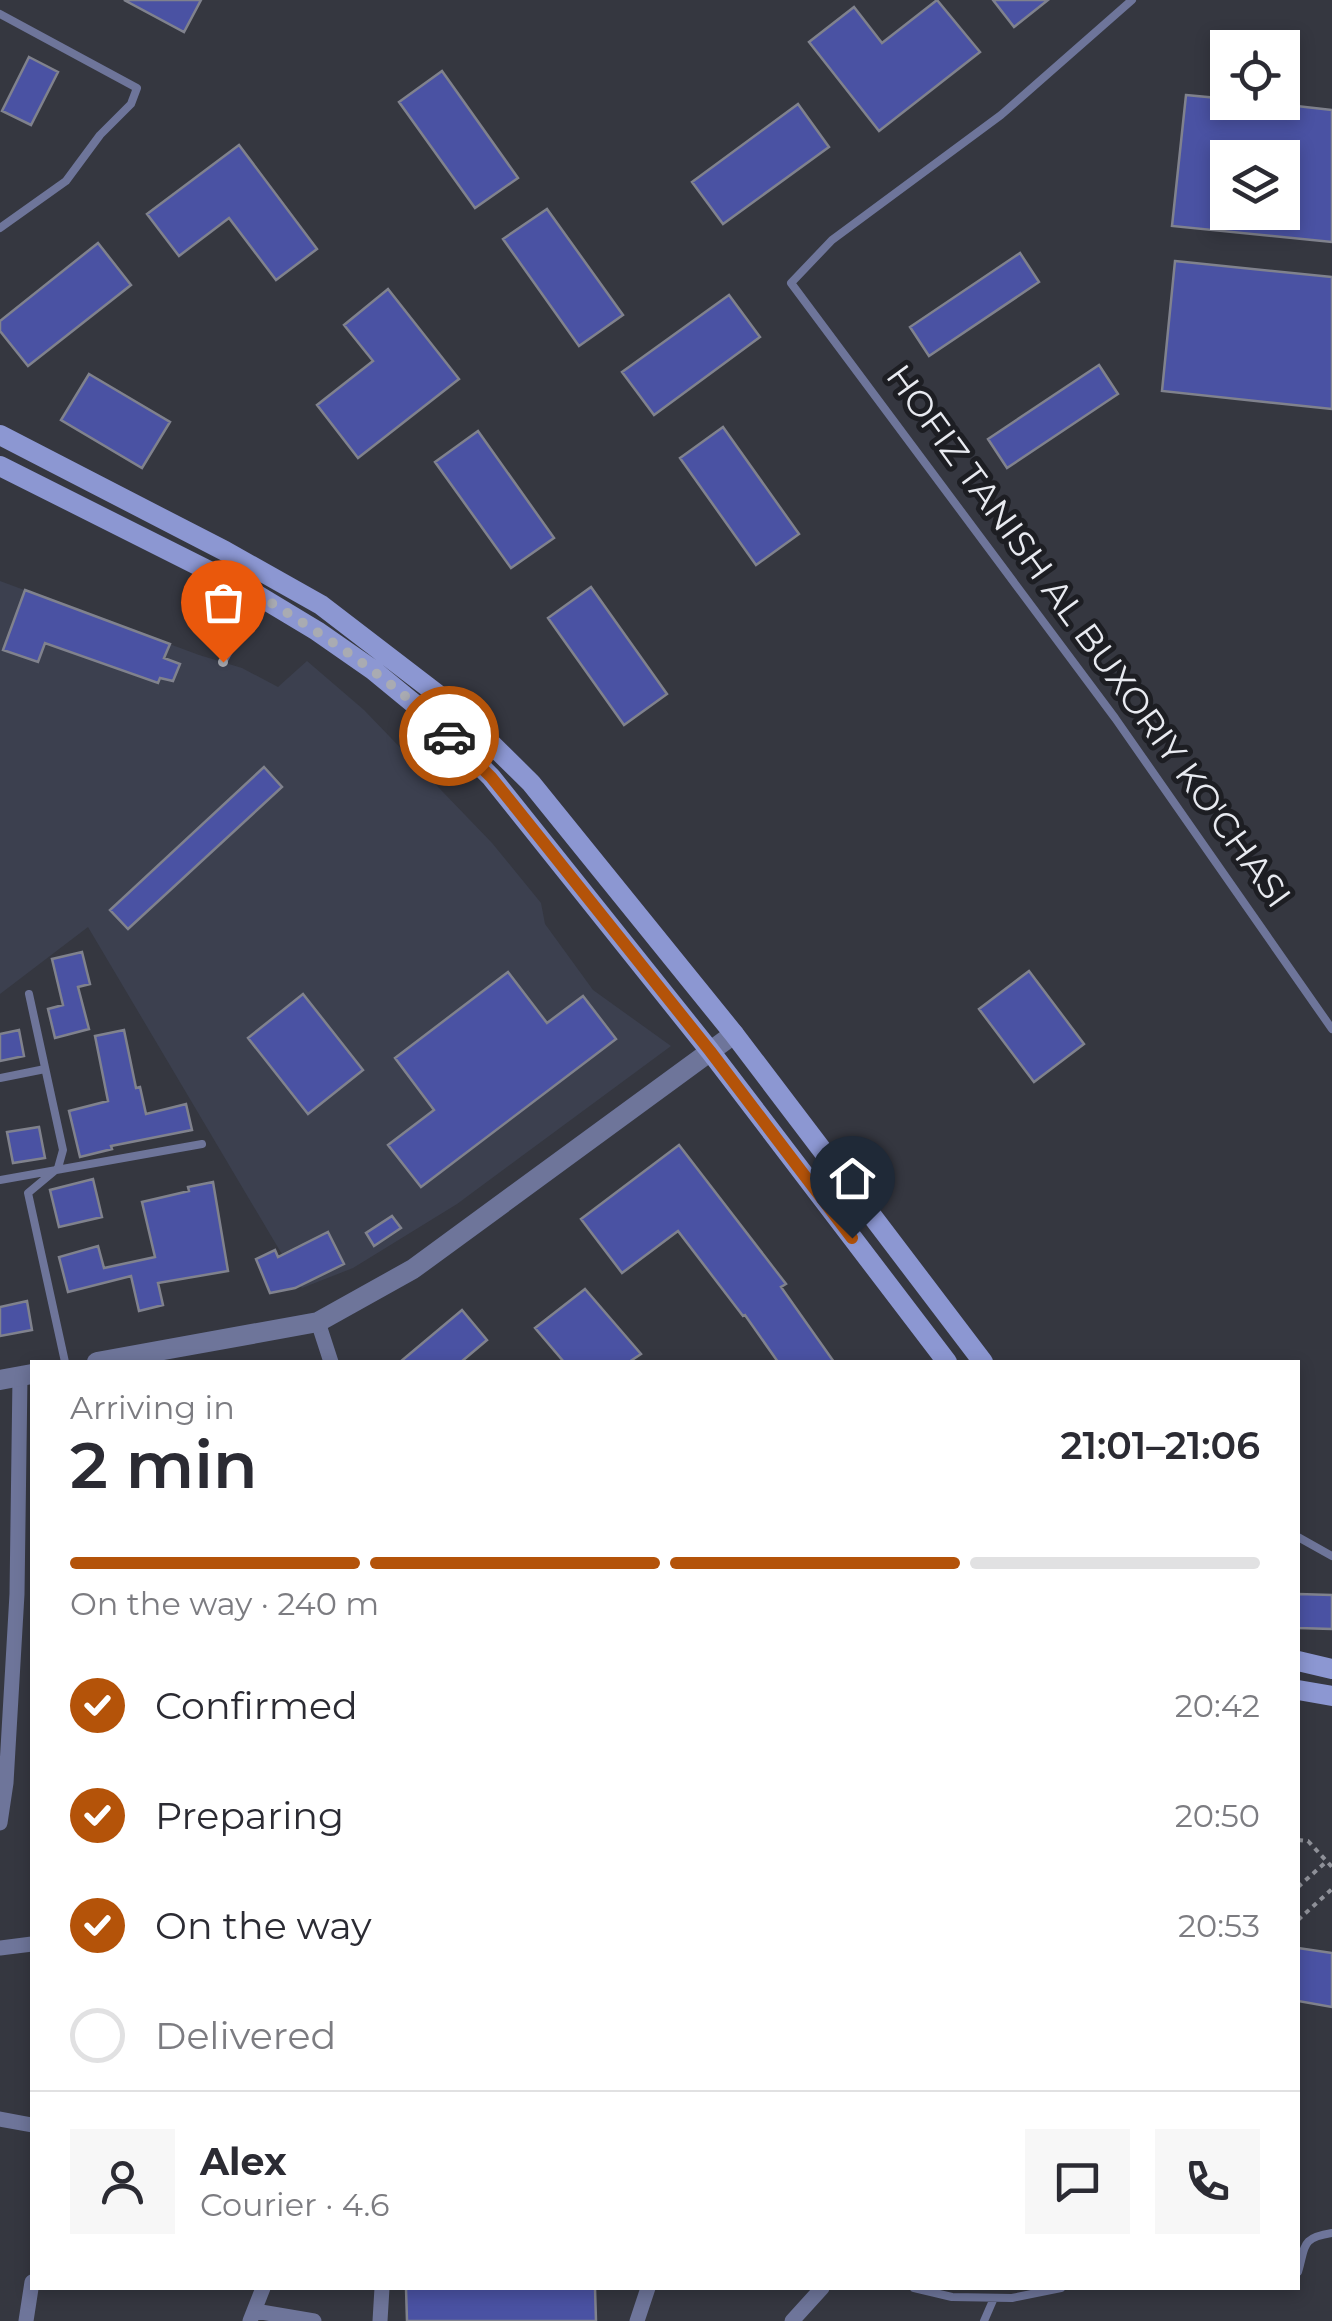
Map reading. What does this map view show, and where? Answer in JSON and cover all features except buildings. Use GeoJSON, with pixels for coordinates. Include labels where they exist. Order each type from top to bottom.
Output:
{"type":"FeatureCollection","features":[{"type":"Feature","properties":{"kind":"main road"},"geometry":{"type":"LineString","coordinates":[[0,436],[225,550],[320,605],[454,707],[531,783],[734,1034],[981,1360]]}},
{"type":"Feature","properties":{"kind":"main road"},"geometry":{"type":"LineString","coordinates":[[0,466],[260,596],[373,670],[435,722],[491,777],[710,1051],[945,1360]]}},
{"type":"Feature","properties":{"kind":"main road"},"geometry":{"type":"LineString","coordinates":[[1300,1661],[1332,1669]]}},
{"type":"Feature","properties":{"kind":"main road"},"geometry":{"type":"LineString","coordinates":[[1300,1690],[1332,1696]]}},
{"type":"Feature","properties":{"kind":"street"},"geometry":{"type":"LineString","coordinates":[[107,1360],[318,1322],[413,1269],[734,1034]]}},
{"type":"Feature","properties":{"kind":"street"},"geometry":{"type":"LineString","coordinates":[[318,1322],[330,1360]]}},
{"type":"Feature","properties":{"kind":"street"},"geometry":{"type":"LineString","coordinates":[[0,1823],[17,1594],[17,1377]]}},
{"type":"Feature","properties":{"kind":"street"},"geometry":{"type":"LineString","coordinates":[[0,1597],[17,1594]]}},
{"type":"Feature","properties":{"kind":"street"},"geometry":{"type":"LineString","coordinates":[[0,1948],[30,1944]]}},
{"type":"Feature","properties":{"kind":"street"},"geometry":{"type":"LineString","coordinates":[[0,2119],[30,2124]]}},
{"type":"Feature","properties":{"kind":"street"},"geometry":{"type":"LineString","coordinates":[[26,2321],[31,2290]]}},
{"type":"Feature","properties":{"kind":"street"},"geometry":{"type":"LineString","coordinates":[[262,2290],[252,2316],[314,2321]]}},
{"type":"Feature","properties":{"kind":"street"},"geometry":{"type":"LineString","coordinates":[[380,2321],[382,2290]]}},
{"type":"Feature","properties":{"kind":"street"},"geometry":{"type":"LineString","coordinates":[[638,2321],[647,2290]]}},
{"type":"Feature","properties":{"kind":"street"},"geometry":{"type":"LineString","coordinates":[[792,2321],[820,2290]]}},
{"type":"Feature","properties":{"kind":"lane","name":"HOFIZ TANISH AL BUXORIY KO'CHASI"},"geometry":{"type":"LineString","coordinates":[[1132,0],[1001,115],[832,240],[791,282],[1115,718],[1332,1030]]}},
{"type":"Feature","properties":{"kind":"lane"},"geometry":{"type":"LineString","coordinates":[[0,14],[138,88],[132,104],[100,135],[66,181],[0,228]]}},
{"type":"Feature","properties":{"kind":"lane"},"geometry":{"type":"LineString","coordinates":[[223,662],[260,596]]}},
{"type":"Feature","properties":{"kind":"lane"},"geometry":{"type":"LineString","coordinates":[[29,994],[63,1150],[58,1168],[28,1193],[65,1360]]}},
{"type":"Feature","properties":{"kind":"lane"},"geometry":{"type":"LineString","coordinates":[[0,1078],[46,1069]]}},
{"type":"Feature","properties":{"kind":"lane"},"geometry":{"type":"LineString","coordinates":[[0,1180],[202,1144]]}},
{"type":"Feature","properties":{"kind":"lane"},"geometry":{"type":"LineString","coordinates":[[1300,1537],[1332,1556]]}},
{"type":"Feature","properties":{"kind":"lane"},"geometry":{"type":"LineString","coordinates":[[1300,2262],[1303,2246],[1310,2238],[1332,2233]]}},
{"type":"Feature","properties":{"kind":"lane"},"geometry":{"type":"LineString","coordinates":[[922,2290],[952,2297],[994,2298],[1052,2290]]}},
{"type":"Feature","properties":{"kind":"lane"},"geometry":{"type":"LineString","coordinates":[[984,2321],[994,2298]]}},
{"type":"Feature","properties":{"kind":"path"},"geometry":{"type":"LineString","coordinates":[[1300,1840],[1308,1840],[1332,1866]]}},
{"type":"Feature","properties":{"kind":"path"},"geometry":{"type":"LineString","coordinates":[[1300,1885],[1327,1861]]}},
{"type":"Feature","properties":{"kind":"path"},"geometry":{"type":"LineString","coordinates":[[1300,1918],[1332,1889]]}},
{"type":"Feature","properties":{"kind":"shaded area"},"geometry":{"type":"Polygon","coordinates":[[[0,581],[242,668],[278,687],[307,661],[364,710],[492,843],[541,903],[545,924],[593,990],[671,1046],[457,1204],[353,1268],[302,1288],[88,927],[0,994],[0,581]]]}},
{"type":"Feature","properties":{"kind":"way so far"},"geometry":{"type":"LineString","coordinates":[[223,662],[260,596],[373,670],[449,736]]}},
{"type":"Feature","properties":{"kind":"route"},"geometry":{"type":"LineString","coordinates":[[449,736],[516,808],[710,1051],[852,1238]]}}]}
